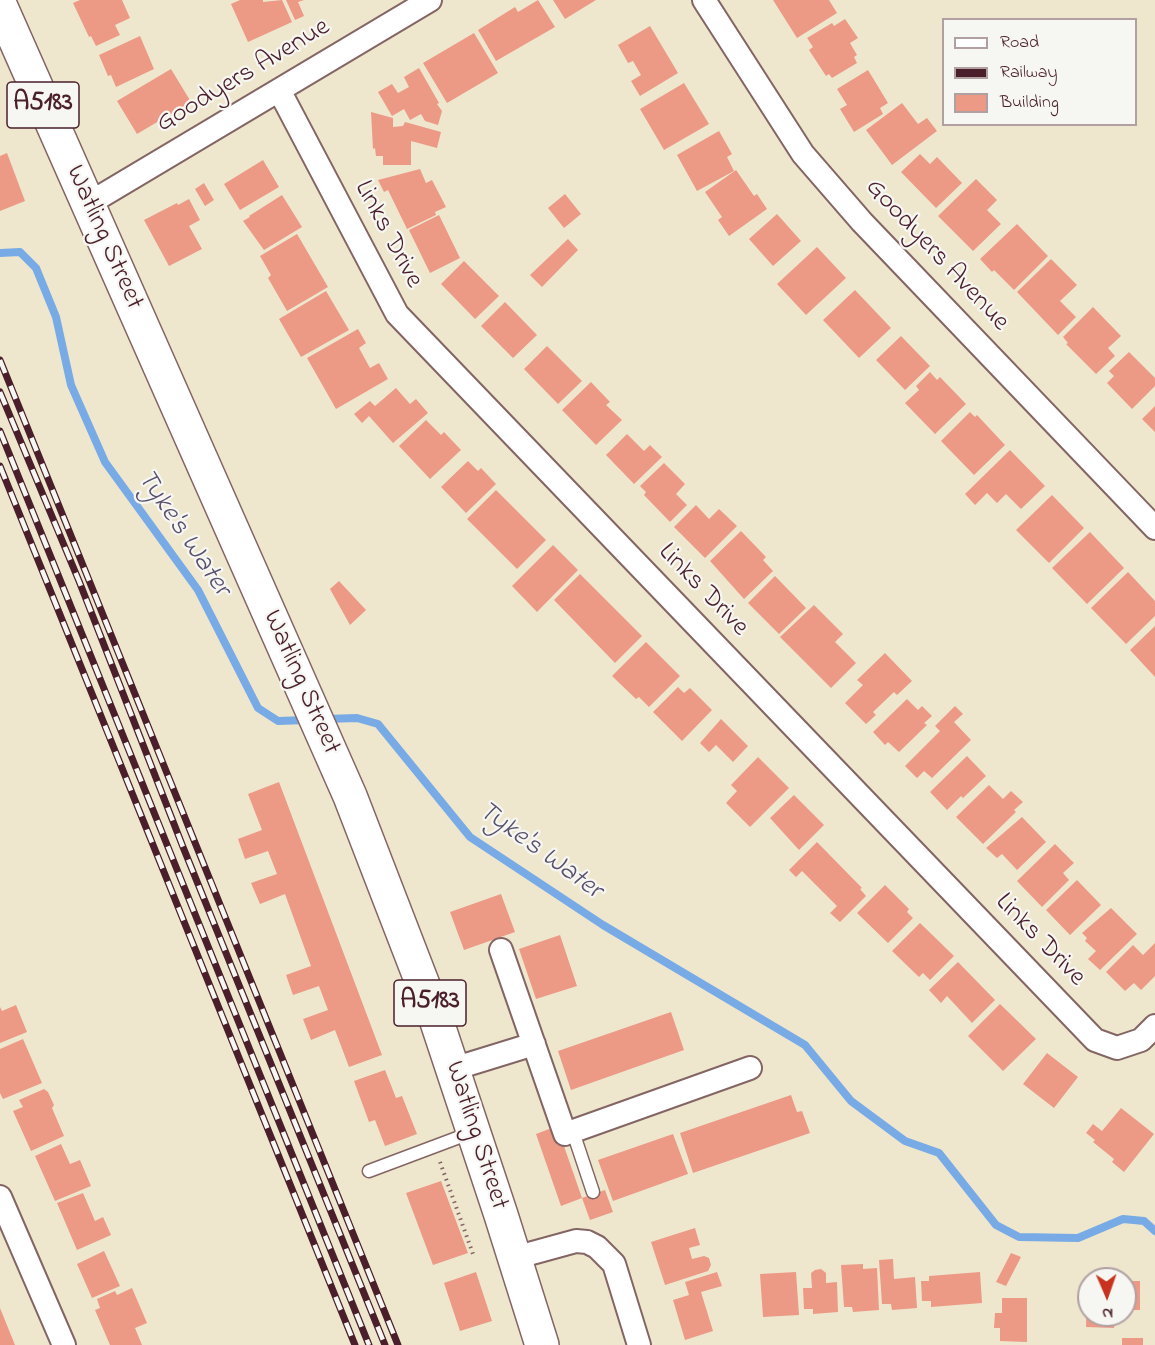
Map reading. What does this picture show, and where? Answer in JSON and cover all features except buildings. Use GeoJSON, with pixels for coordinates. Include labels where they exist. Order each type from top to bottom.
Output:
{"type":"FeatureCollection","features":[{"type":"Feature","properties":{"kind":"main road","name":"Watling Street"},"geometry":{"type":"LineString","coordinates":[[0,4],[331,752],[386,885],[453,1069],[542,1345]]}},
{"type":"Feature","properties":{"kind":"street","name":"Goodyers Avenue"},"geometry":{"type":"LineString","coordinates":[[88,204],[430,0]]}},
{"type":"Feature","properties":{"kind":"street","name":"Goodyers Avenue"},"geometry":{"type":"LineString","coordinates":[[704,0],[803,154],[862,222],[1155,528]]}},
{"type":"Feature","properties":{"kind":"street","name":"Links Drive"},"geometry":{"type":"LineString","coordinates":[[279,90],[397,314],[1095,1040],[1117,1048],[1141,1041],[1155,1026]]}},
{"type":"Feature","properties":{"kind":"street"},"geometry":{"type":"LineString","coordinates":[[501,950],[565,1134],[750,1068]]}},
{"type":"Feature","properties":{"kind":"street"},"geometry":{"type":"LineString","coordinates":[[453,1069],[534,1044]]}},
{"type":"Feature","properties":{"kind":"street"},"geometry":{"type":"LineString","coordinates":[[0,1197],[64,1345]]}},
{"type":"Feature","properties":{"kind":"street"},"geometry":{"type":"LineString","coordinates":[[514,1258],[576,1241],[587,1242],[597,1247],[614,1263],[639,1345]]}},
{"type":"Feature","properties":{"kind":"lane"},"geometry":{"type":"LineString","coordinates":[[369,1171],[474,1131]]}},
{"type":"Feature","properties":{"kind":"lane"},"geometry":{"type":"LineString","coordinates":[[573,1131],[593,1192]]}},
{"type":"Feature","properties":{"kind":"path"},"geometry":{"type":"LineString","coordinates":[[435,1146],[472,1254]]}},
{"type":"Feature","properties":{"kind":"waterway","name":"Tyke's Water"},"geometry":{"type":"LineString","coordinates":[[0,253],[20,252],[36,268],[56,317],[71,385],[105,462],[198,590],[258,708],[278,721],[307,720]]}},
{"type":"Feature","properties":{"kind":"waterway","name":"Tyke's Water"},"geometry":{"type":"LineString","coordinates":[[325,719],[357,718],[378,724],[470,837],[603,925],[805,1045],[851,1101],[905,1141],[939,1153],[996,1225],[1019,1237],[1078,1238],[1123,1219],[1144,1221],[1155,1231]]}},
{"type":"Feature","properties":{"kind":"railway"},"geometry":{"type":"LineString","coordinates":[[0,360],[398,1345]]}},
{"type":"Feature","properties":{"kind":"railway"},"geometry":{"type":"LineString","coordinates":[[0,392],[79,581],[183,847],[385,1345]]}},
{"type":"Feature","properties":{"kind":"railway"},"geometry":{"type":"LineString","coordinates":[[0,431],[369,1345]]}},
{"type":"Feature","properties":{"kind":"railway"},"geometry":{"type":"LineString","coordinates":[[0,466],[355,1345]]}}]}
